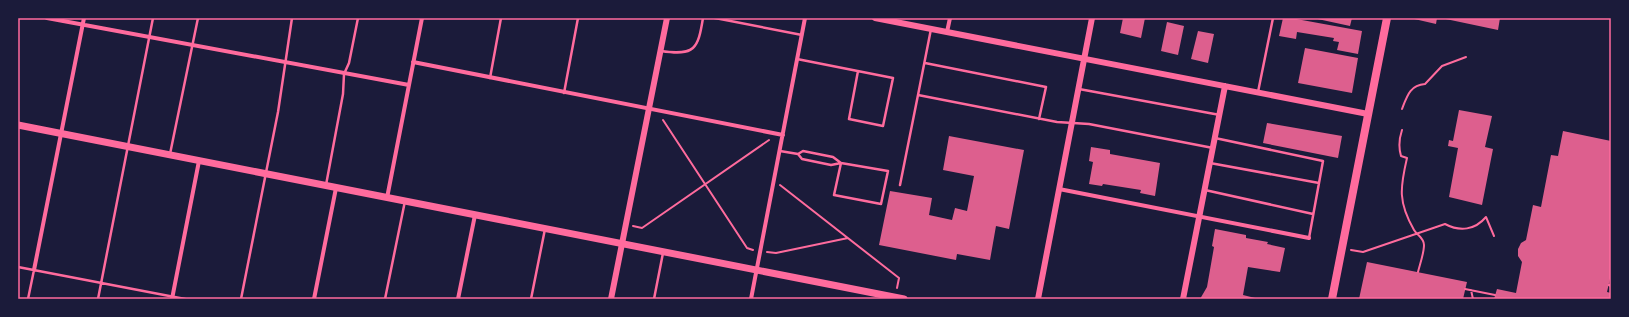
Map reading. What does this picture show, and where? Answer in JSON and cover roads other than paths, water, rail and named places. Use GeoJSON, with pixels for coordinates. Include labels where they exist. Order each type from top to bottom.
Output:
{"type":"FeatureCollection","features":[{"type":"Feature","properties":{"kind":"main road"},"geometry":{"type":"LineString","coordinates":[[1332,299],[1387,18]]}},
{"type":"Feature","properties":{"kind":"main road"},"geometry":{"type":"LineString","coordinates":[[18,125],[621,245],[904,299]]}},
{"type":"Feature","properties":{"kind":"street"},"geometry":{"type":"LineString","coordinates":[[47,18],[409,85]]}},
{"type":"Feature","properties":{"kind":"street"},"geometry":{"type":"LineString","coordinates":[[34,270],[84,18]]}},
{"type":"Feature","properties":{"kind":"street"},"geometry":{"type":"LineString","coordinates":[[387,198],[422,18]]}},
{"type":"Feature","properties":{"kind":"street"},"geometry":{"type":"LineString","coordinates":[[611,299],[668,18]]}},
{"type":"Feature","properties":{"kind":"street"},"geometry":{"type":"LineString","coordinates":[[751,299],[805,18]]}},
{"type":"Feature","properties":{"kind":"street"},"geometry":{"type":"LineString","coordinates":[[875,18],[1368,114]]}},
{"type":"Feature","properties":{"kind":"street"},"geometry":{"type":"LineString","coordinates":[[947,32],[950,18]]}},
{"type":"Feature","properties":{"kind":"street"},"geometry":{"type":"LineString","coordinates":[[1038,299],[1092,18]]}},
{"type":"Feature","properties":{"kind":"street"},"geometry":{"type":"LineString","coordinates":[[413,62],[648,112],[783,136]]}},
{"type":"Feature","properties":{"kind":"street"},"geometry":{"type":"LineString","coordinates":[[1183,299],[1225,86]]}},
{"type":"Feature","properties":{"kind":"street"},"geometry":{"type":"LineString","coordinates":[[172,298],[199,161]]}},
{"type":"Feature","properties":{"kind":"street"},"geometry":{"type":"LineString","coordinates":[[314,299],[336,188]]}},
{"type":"Feature","properties":{"kind":"street"},"geometry":{"type":"LineString","coordinates":[[1059,189],[1309,238]]}},
{"type":"Feature","properties":{"kind":"street"},"geometry":{"type":"LineString","coordinates":[[458,299],[475,215]]}},
{"type":"Feature","properties":{"kind":"lane"},"geometry":{"type":"LineString","coordinates":[[98,299],[153,18]]}},
{"type":"Feature","properties":{"kind":"lane"},"geometry":{"type":"LineString","coordinates":[[170,155],[198,18]]}},
{"type":"Feature","properties":{"kind":"lane"},"geometry":{"type":"LineString","coordinates":[[241,299],[278,112],[284,63],[292,18]]}},
{"type":"Feature","properties":{"kind":"lane"},"geometry":{"type":"LineString","coordinates":[[326,186],[343,94],[344,74],[348,63],[358,18]]}},
{"type":"Feature","properties":{"kind":"lane"},"geometry":{"type":"LineString","coordinates":[[489,78],[501,18]]}},
{"type":"Feature","properties":{"kind":"lane"},"geometry":{"type":"LineString","coordinates":[[564,93],[578,18]]}},
{"type":"Feature","properties":{"kind":"lane"},"geometry":{"type":"LineString","coordinates":[[661,51],[677,54],[690,50],[699,41],[703,18]]}},
{"type":"Feature","properties":{"kind":"lane"},"geometry":{"type":"LineString","coordinates":[[715,18],[802,35]]}},
{"type":"Feature","properties":{"kind":"lane"},"geometry":{"type":"LineString","coordinates":[[1258,92],[1273,18]]}},
{"type":"Feature","properties":{"kind":"lane"},"geometry":{"type":"LineString","coordinates":[[900,186],[931,29]]}},
{"type":"Feature","properties":{"kind":"lane"},"geometry":{"type":"LineString","coordinates":[[797,60],[858,71],[892,78],[883,126],[849,119],[858,71]]}},
{"type":"Feature","properties":{"kind":"lane"},"geometry":{"type":"LineString","coordinates":[[925,63],[1046,87],[1039,119]]}},
{"type":"Feature","properties":{"kind":"lane"},"geometry":{"type":"LineString","coordinates":[[1078,89],[1220,115]]}},
{"type":"Feature","properties":{"kind":"lane"},"geometry":{"type":"LineString","coordinates":[[918,95],[1039,119],[1089,124],[1213,148]]}},
{"type":"Feature","properties":{"kind":"lane"},"geometry":{"type":"LineString","coordinates":[[1215,138],[1324,161],[1309,238]]}},
{"type":"Feature","properties":{"kind":"lane"},"geometry":{"type":"LineString","coordinates":[[780,151],[798,154],[803,151],[833,157],[841,162],[888,171],[881,204],[834,195],[841,162]]}},
{"type":"Feature","properties":{"kind":"lane"},"geometry":{"type":"LineString","coordinates":[[798,154],[802,159],[827,165],[841,162]]}},
{"type":"Feature","properties":{"kind":"lane"},"geometry":{"type":"LineString","coordinates":[[1210,163],[1319,183]]}},
{"type":"Feature","properties":{"kind":"lane"},"geometry":{"type":"LineString","coordinates":[[1205,190],[1313,214]]}},
{"type":"Feature","properties":{"kind":"lane"},"geometry":{"type":"LineString","coordinates":[[385,299],[405,201]]}},
{"type":"Feature","properties":{"kind":"lane"},"geometry":{"type":"LineString","coordinates":[[531,299],[545,229]]}},
{"type":"Feature","properties":{"kind":"lane"},"geometry":{"type":"LineString","coordinates":[[654,299],[664,253]]}},
{"type":"Feature","properties":{"kind":"lane"},"geometry":{"type":"LineString","coordinates":[[18,267],[172,298],[185,299]]}},
{"type":"Feature","properties":{"kind":"lane"},"geometry":{"type":"LineString","coordinates":[[28,299],[34,270]]}}]}
